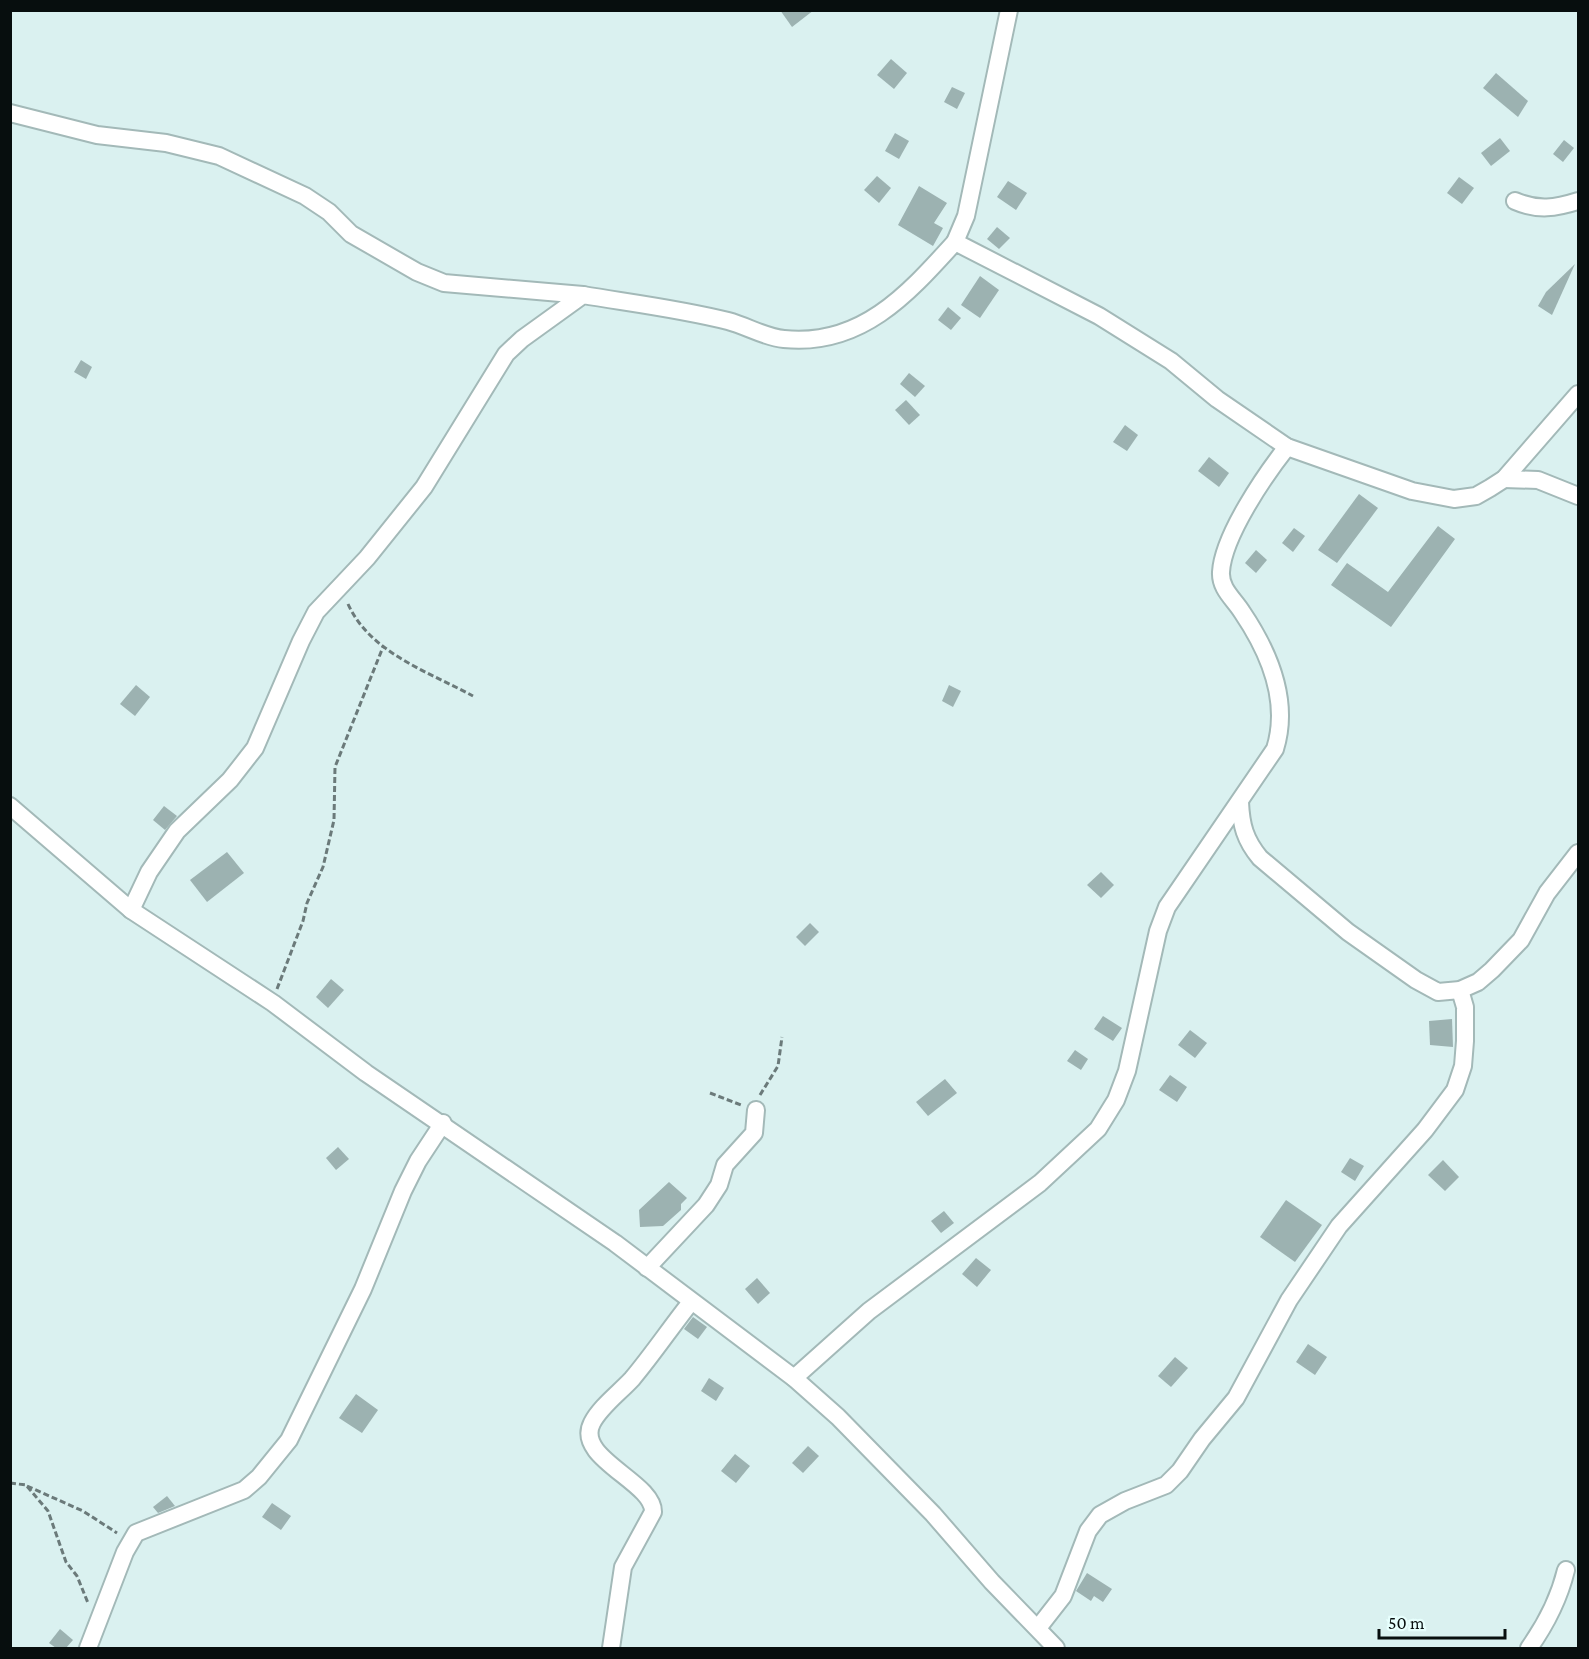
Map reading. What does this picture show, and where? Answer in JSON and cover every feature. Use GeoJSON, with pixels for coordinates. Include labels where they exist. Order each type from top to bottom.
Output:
{"type":"FeatureCollection","features":[{"type":"Feature","properties":{"kind":"street"},"geometry":{"type":"LineString","coordinates":[[10,113],[97,135],[166,143],[219,156],[305,196],[329,212],[351,234],[417,272],[444,283],[583,295],[730,321],[766,336],[785,339],[831,338],[858,328],[882,312],[911,288],[955,242],[966,216],[1010,10]]}},
{"type":"Feature","properties":{"kind":"street"},"geometry":{"type":"LineString","coordinates":[[1515,201],[1529,207],[1546,209],[1578,201]]}},
{"type":"Feature","properties":{"kind":"street"},"geometry":{"type":"LineString","coordinates":[[955,242],[1099,316],[1171,362],[1217,399],[1287,447],[1412,491],[1454,499],[1476,496],[1504,479],[1578,394]]}},
{"type":"Feature","properties":{"kind":"street"},"geometry":{"type":"LineString","coordinates":[[131,910],[149,872],[177,831],[230,780],[255,748],[316,612],[341,588],[424,487],[507,354],[522,339],[583,295]]}},
{"type":"Feature","properties":{"kind":"street"},"geometry":{"type":"LineString","coordinates":[[794,1378],[869,1311],[1040,1183],[1098,1129],[1116,1100],[1127,1071],[1158,931],[1167,907],[1275,749],[1281,729],[1281,697],[1254,630],[1222,583],[1221,572],[1227,550],[1247,507],[1260,484],[1287,447]]}},
{"type":"Feature","properties":{"kind":"street"},"geometry":{"type":"LineString","coordinates":[[1527,454],[1527,464],[1538,480]]}},
{"type":"Feature","properties":{"kind":"street"},"geometry":{"type":"LineString","coordinates":[[1504,479],[1538,480],[1578,496]]}},
{"type":"Feature","properties":{"kind":"street"},"geometry":{"type":"LineString","coordinates":[[1240,802],[1241,818],[1249,844],[1278,873],[1348,932],[1416,980],[1438,992],[1460,990],[1478,982],[1521,940],[1547,893],[1578,853]]}},
{"type":"Feature","properties":{"kind":"street"},"geometry":{"type":"LineString","coordinates":[[10,806],[131,910],[273,1003],[366,1073],[443,1123],[647,1268],[794,1378],[838,1417],[933,1514],[992,1582],[1056,1648]]}},
{"type":"Feature","properties":{"kind":"street"},"geometry":{"type":"LineString","coordinates":[[1038,1628],[1063,1596],[1088,1531],[1100,1515],[1125,1501],[1166,1485],[1180,1471],[1236,1398],[1289,1300],[1326,1244],[1425,1130],[1455,1090],[1463,1066],[1465,1041],[1465,1007],[1460,990]]}},
{"type":"Feature","properties":{"kind":"street"},"geometry":{"type":"LineString","coordinates":[[647,1268],[706,1205],[719,1185],[725,1166],[754,1133],[756,1110]]}},
{"type":"Feature","properties":{"kind":"street"},"geometry":{"type":"LineString","coordinates":[[88,1648],[128,1545],[136,1533],[244,1490],[260,1477],[289,1440],[363,1289],[403,1191],[418,1161],[443,1123]]}},
{"type":"Feature","properties":{"kind":"street"},"geometry":{"type":"LineString","coordinates":[[611,1648],[623,1567],[653,1512],[653,1506],[647,1496],[603,1458],[591,1442],[589,1433],[592,1423],[632,1378],[691,1302]]}},
{"type":"Feature","properties":{"kind":"street"},"geometry":{"type":"LineString","coordinates":[[1529,1648],[1548,1618],[1561,1590],[1566,1570]]}},
{"type":"Feature","properties":{"kind":"path"},"geometry":{"type":"LineString","coordinates":[[341,588],[351,610],[392,655],[473,696]]}},
{"type":"Feature","properties":{"kind":"path"},"geometry":{"type":"LineString","coordinates":[[273,1003],[303,921],[307,903],[323,867],[334,819],[335,767],[383,647]]}},
{"type":"Feature","properties":{"kind":"path"},"geometry":{"type":"LineString","coordinates":[[710,1093],[756,1110],[762,1088],[778,1066],[782,1037]]}},
{"type":"Feature","properties":{"kind":"path"},"geometry":{"type":"LineString","coordinates":[[10,1483],[26,1485],[83,1511],[120,1535],[128,1545]]}},
{"type":"Feature","properties":{"kind":"path"},"geometry":{"type":"LineString","coordinates":[[26,1485],[48,1511],[66,1562],[77,1576],[99,1623]]}},
{"type":"Feature","properties":{"kind":"building"},"geometry":{"type":"Polygon","coordinates":[[[780,10],[814,10],[792,27],[780,10]]]}},
{"type":"Feature","properties":{"kind":"building"},"geometry":{"type":"Polygon","coordinates":[[[891,59],[907,73],[894,89],[877,75],[891,59]]]}},
{"type":"Feature","properties":{"kind":"building"},"geometry":{"type":"Polygon","coordinates":[[[1496,73],[1528,101],[1518,117],[1483,88],[1496,73]]]}},
{"type":"Feature","properties":{"kind":"building"},"geometry":{"type":"Polygon","coordinates":[[[952,87],[965,93],[957,109],[944,102],[952,87]]]}},
{"type":"Feature","properties":{"kind":"building"},"geometry":{"type":"Polygon","coordinates":[[[895,133],[909,141],[899,159],[885,151],[895,133]]]}},
{"type":"Feature","properties":{"kind":"building"},"geometry":{"type":"Polygon","coordinates":[[[1500,138],[1510,151],[1491,166],[1481,153],[1500,138]]]}},
{"type":"Feature","properties":{"kind":"building"},"geometry":{"type":"Polygon","coordinates":[[[1564,140],[1574,148],[1563,162],[1553,154],[1564,140]]]}},
{"type":"Feature","properties":{"kind":"building"},"geometry":{"type":"Polygon","coordinates":[[[877,176],[891,188],[879,203],[864,190],[877,176]]]}},
{"type":"Feature","properties":{"kind":"building"},"geometry":{"type":"Polygon","coordinates":[[[1459,177],[1474,188],[1462,204],[1447,193],[1459,177]]]}},
{"type":"Feature","properties":{"kind":"building"},"geometry":{"type":"Polygon","coordinates":[[[1008,181],[1027,193],[1016,210],[997,197],[1008,181]]]}},
{"type":"Feature","properties":{"kind":"building"},"geometry":{"type":"Polygon","coordinates":[[[919,186],[947,203],[934,223],[943,228],[933,246],[898,225],[919,186]]]}},
{"type":"Feature","properties":{"kind":"building"},"geometry":{"type":"Polygon","coordinates":[[[997,227],[1010,238],[999,249],[987,239],[997,227]]]}},
{"type":"Feature","properties":{"kind":"building"},"geometry":{"type":"Polygon","coordinates":[[[1575,264],[1552,315],[1538,306],[1546,292],[1575,264]]]}},
{"type":"Feature","properties":{"kind":"building"},"geometry":{"type":"Polygon","coordinates":[[[980,276],[999,290],[980,318],[961,305],[980,276]]]}},
{"type":"Feature","properties":{"kind":"building"},"geometry":{"type":"Polygon","coordinates":[[[948,307],[961,318],[951,330],[938,320],[948,307]]]}},
{"type":"Feature","properties":{"kind":"building"},"geometry":{"type":"Polygon","coordinates":[[[81,360],[92,367],[86,379],[74,372],[81,360]]]}},
{"type":"Feature","properties":{"kind":"building"},"geometry":{"type":"Polygon","coordinates":[[[909,373],[925,386],[915,397],[900,384],[909,373]]]}},
{"type":"Feature","properties":{"kind":"building"},"geometry":{"type":"Polygon","coordinates":[[[906,400],[920,415],[909,425],[895,410],[906,400]]]}},
{"type":"Feature","properties":{"kind":"building"},"geometry":{"type":"Polygon","coordinates":[[[1125,425],[1138,435],[1127,451],[1113,442],[1125,425]]]}},
{"type":"Feature","properties":{"kind":"building"},"geometry":{"type":"Polygon","coordinates":[[[1209,457],[1229,473],[1219,487],[1198,471],[1209,457]]]}},
{"type":"Feature","properties":{"kind":"building"},"geometry":{"type":"Polygon","coordinates":[[[1359,494],[1378,508],[1337,563],[1318,550],[1359,494]]]}},
{"type":"Feature","properties":{"kind":"building"},"geometry":{"type":"Polygon","coordinates":[[[1438,526],[1455,539],[1391,627],[1331,585],[1347,563],[1388,592],[1438,526]]]}},
{"type":"Feature","properties":{"kind":"building"},"geometry":{"type":"Polygon","coordinates":[[[1294,528],[1305,536],[1293,552],[1282,543],[1294,528]]]}},
{"type":"Feature","properties":{"kind":"building"},"geometry":{"type":"Polygon","coordinates":[[[1256,550],[1267,560],[1256,573],[1245,563],[1256,550]]]}},
{"type":"Feature","properties":{"kind":"building"},"geometry":{"type":"Polygon","coordinates":[[[136,685],[150,697],[135,716],[120,704],[136,685]]]}},
{"type":"Feature","properties":{"kind":"building"},"geometry":{"type":"Polygon","coordinates":[[[949,685],[961,691],[953,707],[942,701],[949,685]]]}},
{"type":"Feature","properties":{"kind":"building"},"geometry":{"type":"Polygon","coordinates":[[[164,806],[177,816],[165,830],[153,820],[164,806]]]}},
{"type":"Feature","properties":{"kind":"building"},"geometry":{"type":"Polygon","coordinates":[[[227,852],[244,873],[207,902],[190,880],[227,852]]]}},
{"type":"Feature","properties":{"kind":"building"},"geometry":{"type":"Polygon","coordinates":[[[1101,872],[1114,885],[1101,898],[1087,885],[1101,872]]]}},
{"type":"Feature","properties":{"kind":"building"},"geometry":{"type":"Polygon","coordinates":[[[810,923],[819,932],[805,946],[796,937],[810,923]]]}},
{"type":"Feature","properties":{"kind":"building"},"geometry":{"type":"Polygon","coordinates":[[[331,979],[344,990],[328,1008],[316,997],[331,979]]]}},
{"type":"Feature","properties":{"kind":"building"},"geometry":{"type":"Polygon","coordinates":[[[1103,1016],[1122,1028],[1113,1041],[1094,1029],[1103,1016]]]}},
{"type":"Feature","properties":{"kind":"building"},"geometry":{"type":"Polygon","coordinates":[[[1452,1019],[1453,1047],[1430,1045],[1429,1021],[1452,1019]]]}},
{"type":"Feature","properties":{"kind":"building"},"geometry":{"type":"Polygon","coordinates":[[[1190,1030],[1207,1043],[1195,1058],[1178,1045],[1190,1030]]]}},
{"type":"Feature","properties":{"kind":"building"},"geometry":{"type":"Polygon","coordinates":[[[1075,1050],[1088,1059],[1081,1070],[1067,1061],[1075,1050]]]}},
{"type":"Feature","properties":{"kind":"building"},"geometry":{"type":"Polygon","coordinates":[[[1170,1075],[1187,1087],[1177,1102],[1159,1090],[1170,1075]]]}},
{"type":"Feature","properties":{"kind":"building"},"geometry":{"type":"Polygon","coordinates":[[[945,1079],[957,1093],[928,1116],[916,1102],[945,1079]]]}},
{"type":"Feature","properties":{"kind":"building"},"geometry":{"type":"Polygon","coordinates":[[[338,1147],[349,1159],[336,1170],[326,1158],[338,1147]]]}},
{"type":"Feature","properties":{"kind":"building"},"geometry":{"type":"Polygon","coordinates":[[[1350,1158],[1364,1166],[1355,1181],[1341,1172],[1350,1158]]]}},
{"type":"Feature","properties":{"kind":"building"},"geometry":{"type":"Polygon","coordinates":[[[1443,1160],[1459,1177],[1445,1191],[1428,1175],[1443,1160]]]}},
{"type":"Feature","properties":{"kind":"building"},"geometry":{"type":"Polygon","coordinates":[[[669,1182],[687,1198],[681,1204],[681,1210],[663,1226],[640,1227],[639,1210],[669,1182]]]}},
{"type":"Feature","properties":{"kind":"building"},"geometry":{"type":"Polygon","coordinates":[[[1286,1200],[1322,1225],[1295,1262],[1260,1237],[1286,1200]]]}},
{"type":"Feature","properties":{"kind":"building"},"geometry":{"type":"Polygon","coordinates":[[[944,1211],[954,1223],[941,1233],[931,1221],[944,1211]]]}},
{"type":"Feature","properties":{"kind":"building"},"geometry":{"type":"Polygon","coordinates":[[[976,1258],[991,1270],[977,1287],[962,1274],[976,1258]]]}},
{"type":"Feature","properties":{"kind":"building"},"geometry":{"type":"Polygon","coordinates":[[[757,1278],[770,1293],[758,1304],[745,1289],[757,1278]]]}},
{"type":"Feature","properties":{"kind":"building"},"geometry":{"type":"Polygon","coordinates":[[[693,1317],[707,1327],[698,1339],[684,1329],[693,1317]]]}},
{"type":"Feature","properties":{"kind":"building"},"geometry":{"type":"Polygon","coordinates":[[[1308,1344],[1327,1357],[1315,1375],[1296,1362],[1308,1344]]]}},
{"type":"Feature","properties":{"kind":"building"},"geometry":{"type":"Polygon","coordinates":[[[1175,1357],[1188,1368],[1171,1387],[1158,1376],[1175,1357]]]}},
{"type":"Feature","properties":{"kind":"building"},"geometry":{"type":"Polygon","coordinates":[[[709,1378],[724,1388],[716,1401],[701,1391],[709,1378]]]}},
{"type":"Feature","properties":{"kind":"building"},"geometry":{"type":"Polygon","coordinates":[[[356,1394],[378,1410],[362,1433],[339,1418],[356,1394]]]}},
{"type":"Feature","properties":{"kind":"building"},"geometry":{"type":"Polygon","coordinates":[[[808,1446],[819,1456],[803,1473],[792,1463],[808,1446]]]}},
{"type":"Feature","properties":{"kind":"building"},"geometry":{"type":"Polygon","coordinates":[[[735,1454],[750,1466],[736,1483],[721,1471],[735,1454]]]}},
{"type":"Feature","properties":{"kind":"building"},"geometry":{"type":"Polygon","coordinates":[[[167,1496],[175,1506],[158,1513],[153,1507],[167,1496]]]}},
{"type":"Feature","properties":{"kind":"building"},"geometry":{"type":"Polygon","coordinates":[[[272,1503],[291,1516],[281,1530],[262,1517],[272,1503]]]}},
{"type":"Feature","properties":{"kind":"building"},"geometry":{"type":"Polygon","coordinates":[[[1087,1573],[1112,1589],[1103,1602],[1094,1596],[1091,1601],[1076,1591],[1087,1573]]]}},
{"type":"Feature","properties":{"kind":"building"},"geometry":{"type":"Polygon","coordinates":[[[60,1629],[73,1640],[66,1648],[56,1648],[49,1643],[60,1629]]]}}]}
